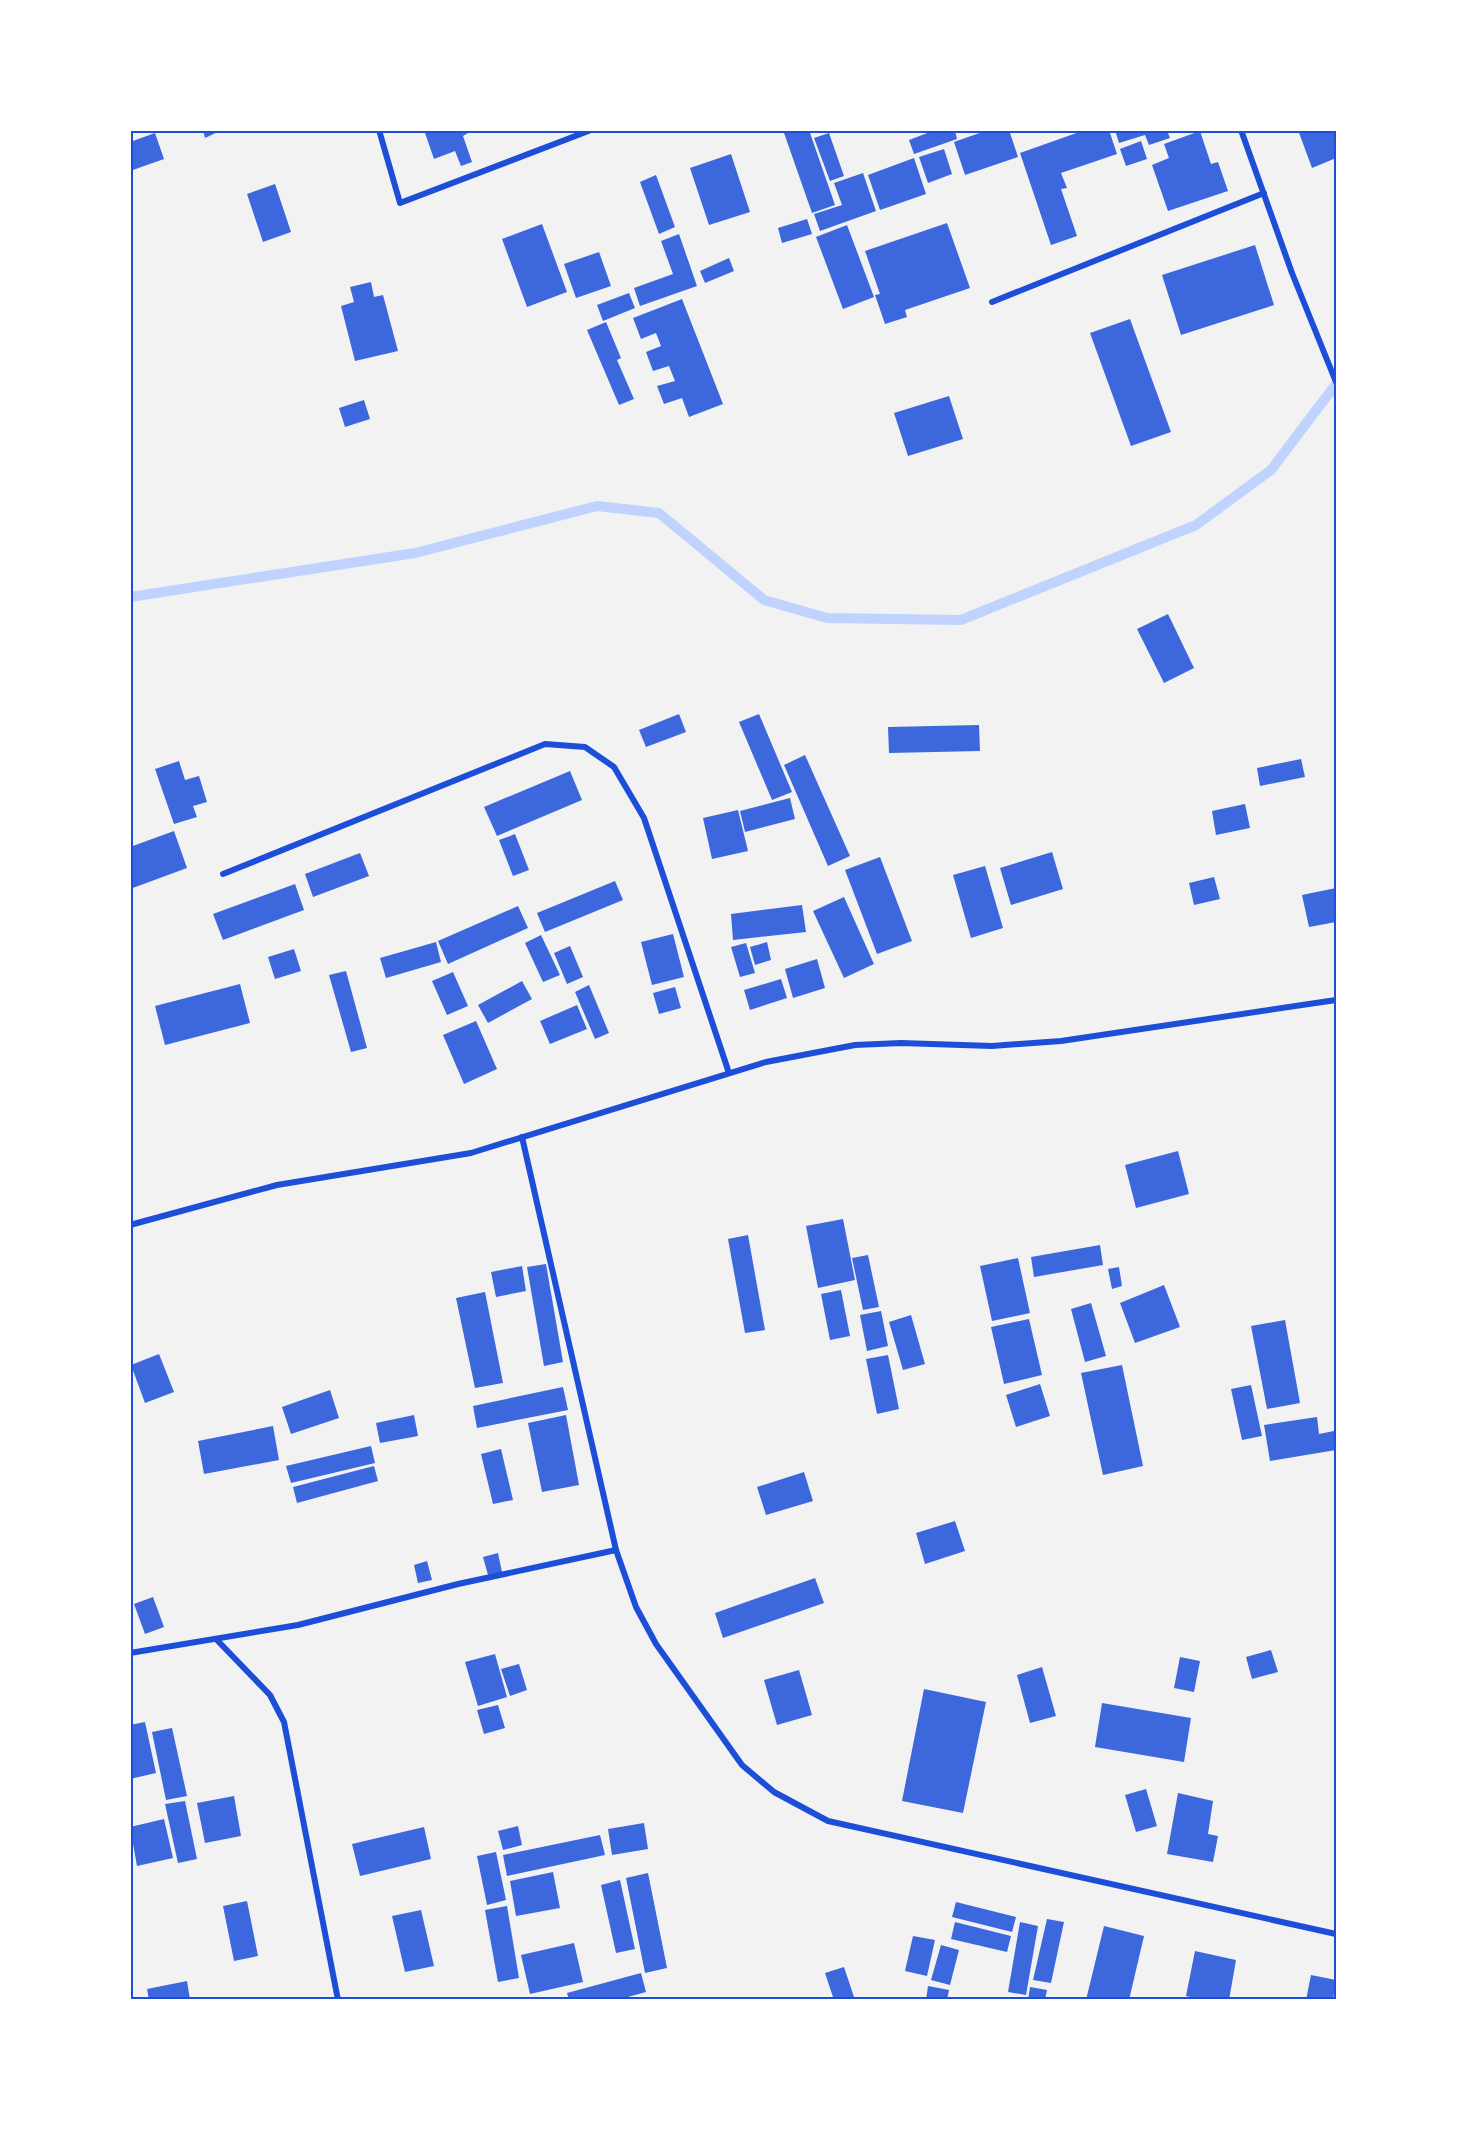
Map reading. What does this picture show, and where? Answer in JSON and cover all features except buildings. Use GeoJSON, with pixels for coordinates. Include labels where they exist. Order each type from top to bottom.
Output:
{"type":"FeatureCollection","features":[{"type":"Feature","properties":{"kind":"street"},"geometry":{"type":"LineString","coordinates":[[379,130],[400,203],[591,130]]}},
{"type":"Feature","properties":{"kind":"street"},"geometry":{"type":"LineString","coordinates":[[1242,130],[1292,273],[1336,382]]}},
{"type":"Feature","properties":{"kind":"street"},"geometry":{"type":"LineString","coordinates":[[992,302],[1264,193]]}},
{"type":"Feature","properties":{"kind":"street"},"geometry":{"type":"LineString","coordinates":[[223,874],[545,744],[585,747],[614,767],[644,818],[729,1073]]}},
{"type":"Feature","properties":{"kind":"street"},"geometry":{"type":"LineString","coordinates":[[130,1225],[277,1185],[471,1153],[766,1062],[855,1046],[900,1043],[992,1046],[1061,1041],[1336,1000]]}},
{"type":"Feature","properties":{"kind":"street"},"geometry":{"type":"LineString","coordinates":[[522,1137],[616,1550],[636,1607],[656,1644],[742,1766],[774,1792],[828,1821],[1336,1934]]}},
{"type":"Feature","properties":{"kind":"street"},"geometry":{"type":"LineString","coordinates":[[130,1653],[298,1625],[458,1584],[616,1550]]}},
{"type":"Feature","properties":{"kind":"street"},"geometry":{"type":"LineString","coordinates":[[217,1640],[270,1695],[284,1722],[338,2000]]}},
{"type":"Feature","properties":{"kind":"waterway"},"geometry":{"type":"LineString","coordinates":[[130,597],[415,553],[597,506],[659,513],[764,600],[827,618],[961,620],[1196,525],[1271,470],[1336,384]]}}]}
